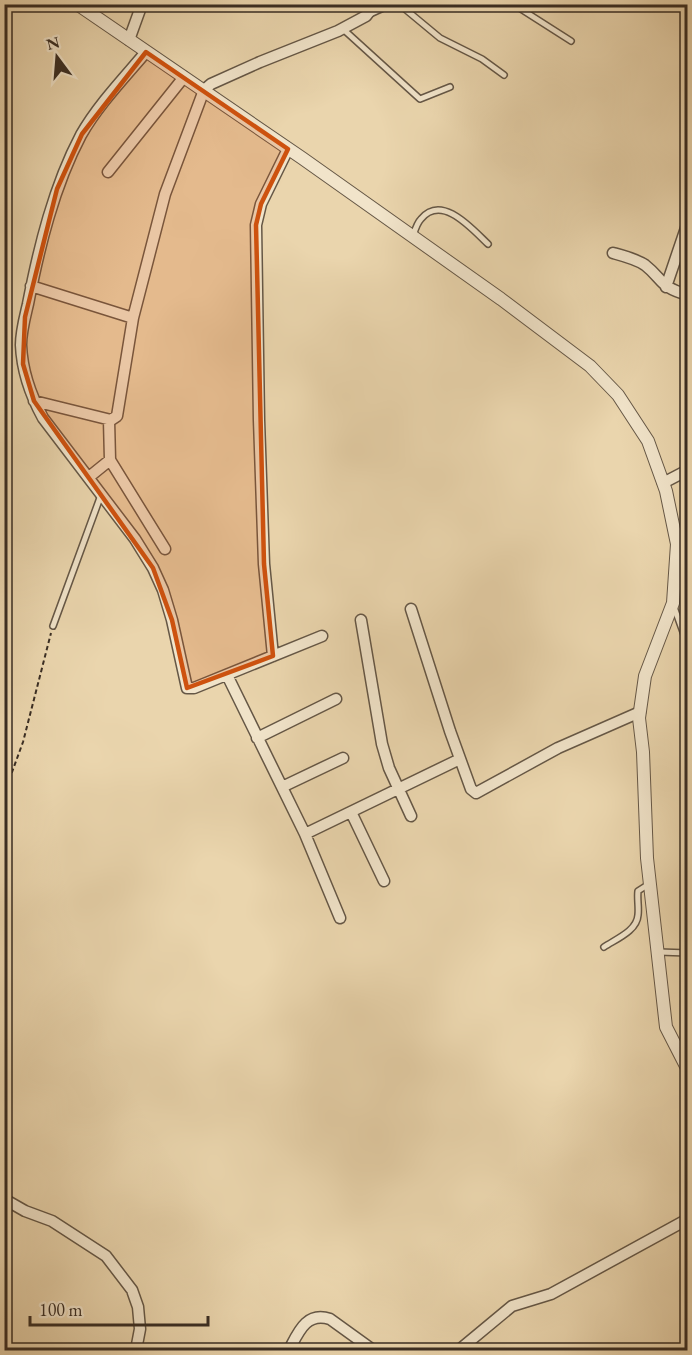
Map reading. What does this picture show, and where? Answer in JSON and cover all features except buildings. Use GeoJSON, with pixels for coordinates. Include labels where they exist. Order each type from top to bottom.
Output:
{"type":"FeatureCollection","features":[{"type":"Feature","properties":{"kind":"street"},"geometry":{"type":"LineString","coordinates":[[129,40],[142,4]]}},
{"type":"Feature","properties":{"kind":"street"},"geometry":{"type":"LineString","coordinates":[[34,401],[109,420],[115,419],[119,413],[133,318],[165,194],[204,90],[211,84],[260,62],[343,29],[366,16],[375,4]]}},
{"type":"Feature","properties":{"kind":"street"},"geometry":{"type":"LineString","coordinates":[[77,5],[288,149],[501,299],[590,366],[618,395],[648,441],[663,483],[677,544],[672,603],[645,676],[640,712],[649,884],[666,1027],[687,1070]]}},
{"type":"Feature","properties":{"kind":"street"},"geometry":{"type":"LineString","coordinates":[[146,52],[100,107],[82,134],[57,189],[31,286],[21,342],[23,364],[34,401],[43,418],[135,539],[153,568],[163,590],[172,620],[187,688],[194,688],[322,636]]}},
{"type":"Feature","properties":{"kind":"street"},"geometry":{"type":"LineString","coordinates":[[108,172],[184,77]]}},
{"type":"Feature","properties":{"kind":"street"},"geometry":{"type":"LineString","coordinates":[[273,656],[264,553],[256,225],[261,204],[288,149]]}},
{"type":"Feature","properties":{"kind":"street"},"geometry":{"type":"LineString","coordinates":[[666,287],[687,222]]}},
{"type":"Feature","properties":{"kind":"street"},"geometry":{"type":"LineString","coordinates":[[613,253],[646,266],[666,287],[687,295]]}},
{"type":"Feature","properties":{"kind":"street"},"geometry":{"type":"LineString","coordinates":[[31,286],[133,318]]}},
{"type":"Feature","properties":{"kind":"street"},"geometry":{"type":"LineString","coordinates":[[109,420],[110,460],[165,549]]}},
{"type":"Feature","properties":{"kind":"street"},"geometry":{"type":"LineString","coordinates":[[89,477],[110,460]]}},
{"type":"Feature","properties":{"kind":"street"},"geometry":{"type":"LineString","coordinates":[[663,483],[687,470]]}},
{"type":"Feature","properties":{"kind":"street"},"geometry":{"type":"LineString","coordinates":[[411,609],[460,759],[471,789],[476,793],[558,748],[640,712]]}},
{"type":"Feature","properties":{"kind":"street"},"geometry":{"type":"LineString","coordinates":[[361,620],[382,744],[398,789],[411,816]]}},
{"type":"Feature","properties":{"kind":"street"},"geometry":{"type":"LineString","coordinates":[[227,675],[305,834],[340,918]]}},
{"type":"Feature","properties":{"kind":"street"},"geometry":{"type":"LineString","coordinates":[[257,738],[336,699]]}},
{"type":"Feature","properties":{"kind":"street"},"geometry":{"type":"LineString","coordinates":[[282,787],[343,758]]}},
{"type":"Feature","properties":{"kind":"street"},"geometry":{"type":"LineString","coordinates":[[305,834],[460,759]]}},
{"type":"Feature","properties":{"kind":"street"},"geometry":{"type":"LineString","coordinates":[[351,812],[384,881]]}},
{"type":"Feature","properties":{"kind":"street"},"geometry":{"type":"LineString","coordinates":[[4,1199],[25,1211],[52,1221],[106,1256],[132,1290],[138,1307],[140,1329],[136,1350]]}},
{"type":"Feature","properties":{"kind":"street"},"geometry":{"type":"LineString","coordinates":[[461,1349],[512,1306],[551,1294],[687,1219]]}},
{"type":"Feature","properties":{"kind":"street"},"geometry":{"type":"LineString","coordinates":[[289,1350],[302,1326],[309,1320],[324,1317],[373,1350]]}},
{"type":"Feature","properties":{"kind":"lane"},"geometry":{"type":"LineString","coordinates":[[7,4],[12,8],[16,4]]}},
{"type":"Feature","properties":{"kind":"lane"},"geometry":{"type":"LineString","coordinates":[[366,16],[392,4]]}},
{"type":"Feature","properties":{"kind":"lane"},"geometry":{"type":"LineString","coordinates":[[399,4],[440,38],[473,54],[504,75]]}},
{"type":"Feature","properties":{"kind":"lane"},"geometry":{"type":"LineString","coordinates":[[513,4],[571,42]]}},
{"type":"Feature","properties":{"kind":"lane"},"geometry":{"type":"LineString","coordinates":[[343,29],[417,97],[423,99],[450,87]]}},
{"type":"Feature","properties":{"kind":"lane"},"geometry":{"type":"LineString","coordinates":[[412,237],[420,219],[428,212],[438,210],[461,219],[488,244]]}},
{"type":"Feature","properties":{"kind":"lane"},"geometry":{"type":"LineString","coordinates":[[53,626],[101,494]]}},
{"type":"Feature","properties":{"kind":"lane"},"geometry":{"type":"LineString","coordinates":[[672,603],[687,646]]}},
{"type":"Feature","properties":{"kind":"lane"},"geometry":{"type":"LineString","coordinates":[[604,947],[636,924],[638,891],[649,884]]}},
{"type":"Feature","properties":{"kind":"lane"},"geometry":{"type":"LineString","coordinates":[[657,952],[687,953]]}},
{"type":"Feature","properties":{"kind":"path"},"geometry":{"type":"LineString","coordinates":[[4,794],[22,742],[53,626]]}},
{"type":"Feature","properties":{"kind":"highlighted area"},"geometry":{"type":"Polygon","coordinates":[[[146,52],[288,149],[261,204],[256,225],[264,564],[273,656],[187,688],[172,620],[153,568],[34,401],[23,364],[25,317],[57,189],[82,134],[146,52]]]}}]}
